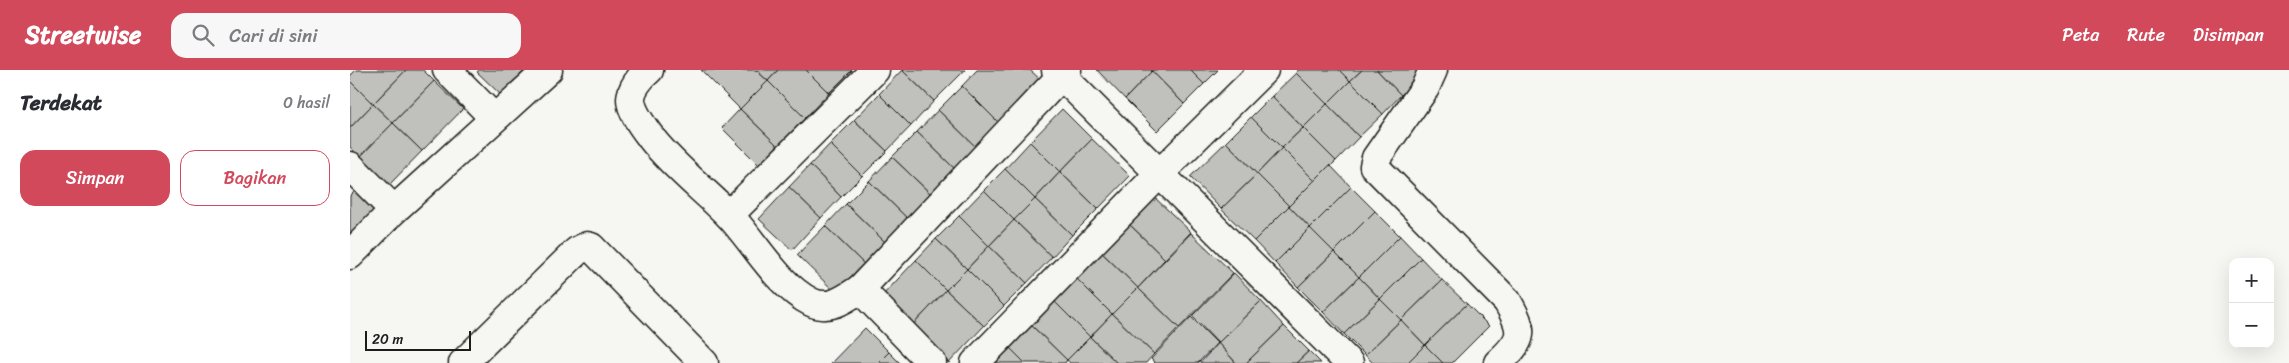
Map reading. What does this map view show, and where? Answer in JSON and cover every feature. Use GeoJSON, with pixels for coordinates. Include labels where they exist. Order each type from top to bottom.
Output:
{"type":"FeatureCollection","features":[{"type":"Feature","properties":{"kind":"street"},"geometry":{"type":"LineString","coordinates":[[448,70],[494,118]]}},
{"type":"Feature","properties":{"kind":"street"},"geometry":{"type":"LineString","coordinates":[[350,254],[394,210],[548,70]]}},
{"type":"Feature","properties":{"kind":"street"},"geometry":{"type":"LineString","coordinates":[[729,215],[875,70]]}},
{"type":"Feature","properties":{"kind":"street"},"geometry":{"type":"LineString","coordinates":[[975,363],[1159,174],[1264,70]]}},
{"type":"Feature","properties":{"kind":"street"},"geometry":{"type":"LineString","coordinates":[[1433,70],[1425,88],[1376,158],[1374,166],[1507,301],[1519,321],[1519,332],[1512,350],[1498,363]]}},
{"type":"Feature","properties":{"kind":"street"},"geometry":{"type":"LineString","coordinates":[[645,71],[633,90],[631,99],[635,113],[653,140],[729,215],[791,289],[812,303],[827,305],[840,302],[860,289],[1061,72],[1159,174],[1349,363]]}},
{"type":"Feature","properties":{"kind":"street"},"geometry":{"type":"LineString","coordinates":[[350,166],[394,210]]}},
{"type":"Feature","properties":{"kind":"street"},"geometry":{"type":"LineString","coordinates":[[463,363],[577,251],[591,246],[704,363]]}},
{"type":"Feature","properties":{"kind":"street"},"geometry":{"type":"LineString","coordinates":[[860,289],[932,363]]}},
{"type":"Feature","properties":{"kind":"building"},"geometry":{"type":"Polygon","coordinates":[[[356,70],[406,70],[373,104],[350,81],[350,76],[356,70]]]}},
{"type":"Feature","properties":{"kind":"building"},"geometry":{"type":"Polygon","coordinates":[[[406,70],[423,70],[434,81],[393,123],[373,104],[406,70]]]}},
{"type":"Feature","properties":{"kind":"building"},"geometry":{"type":"Polygon","coordinates":[[[479,70],[525,70],[501,95],[477,72],[479,70]]]}},
{"type":"Feature","properties":{"kind":"building"},"geometry":{"type":"Polygon","coordinates":[[[701,70],[756,70],[768,81],[740,109],[701,70]]]}},
{"type":"Feature","properties":{"kind":"building"},"geometry":{"type":"Polygon","coordinates":[[[756,70],[778,70],[768,81],[756,70]]]}},
{"type":"Feature","properties":{"kind":"building"},"geometry":{"type":"Polygon","coordinates":[[[778,70],[806,70],[829,93],[805,118],[768,81],[778,70]]]}},
{"type":"Feature","properties":{"kind":"building"},"geometry":{"type":"Polygon","coordinates":[[[806,70],[852,70],[829,93],[806,70]]]}},
{"type":"Feature","properties":{"kind":"building"},"geometry":{"type":"Polygon","coordinates":[[[902,70],[934,101],[911,126],[879,94],[902,70]]]}},
{"type":"Feature","properties":{"kind":"building"},"geometry":{"type":"Polygon","coordinates":[[[902,70],[965,70],[934,101],[902,70]]]}},
{"type":"Feature","properties":{"kind":"building"},"geometry":{"type":"Polygon","coordinates":[[[977,70],[1030,70],[1043,82],[1001,125],[962,86],[977,70]]]}},
{"type":"Feature","properties":{"kind":"building"},"geometry":{"type":"Polygon","coordinates":[[[1097,70],[1151,70],[1152,71],[1125,99],[1097,70]]]}},
{"type":"Feature","properties":{"kind":"building"},"geometry":{"type":"Polygon","coordinates":[[[1190,70],[1204,84],[1184,104],[1152,71],[1190,70]]]}},
{"type":"Feature","properties":{"kind":"building"},"geometry":{"type":"Polygon","coordinates":[[[1190,70],[1218,70],[1204,84],[1190,70]]]}},
{"type":"Feature","properties":{"kind":"building"},"geometry":{"type":"Polygon","coordinates":[[[1298,70],[1339,70],[1350,81],[1327,104],[1296,73],[1298,70]]]}},
{"type":"Feature","properties":{"kind":"building"},"geometry":{"type":"Polygon","coordinates":[[[1339,70],[1362,70],[1350,81],[1339,70]]]}},
{"type":"Feature","properties":{"kind":"building"},"geometry":{"type":"Polygon","coordinates":[[[1362,70],[1377,70],[1401,95],[1383,114],[1350,81],[1362,70]]]}},
{"type":"Feature","properties":{"kind":"building"},"geometry":{"type":"Polygon","coordinates":[[[1377,70],[1426,70],[1426,71],[1401,95],[1377,70]]]}},
{"type":"Feature","properties":{"kind":"building"},"geometry":{"type":"Polygon","coordinates":[[[1152,71],[1184,104],[1157,131],[1125,99],[1152,71]]]}},
{"type":"Feature","properties":{"kind":"building"},"geometry":{"type":"Polygon","coordinates":[[[1296,73],[1327,104],[1303,128],[1272,96],[1296,73]]]}},
{"type":"Feature","properties":{"kind":"building"},"geometry":{"type":"Polygon","coordinates":[[[350,81],[373,104],[350,128],[350,81]]]}},
{"type":"Feature","properties":{"kind":"building"},"geometry":{"type":"Polygon","coordinates":[[[434,81],[463,109],[422,151],[393,123],[434,81]]]}},
{"type":"Feature","properties":{"kind":"building"},"geometry":{"type":"Polygon","coordinates":[[[768,81],[805,118],[778,146],[740,109],[768,81]]]}},
{"type":"Feature","properties":{"kind":"building"},"geometry":{"type":"Polygon","coordinates":[[[1350,81],[1383,114],[1359,137],[1327,104],[1350,81]]]}},
{"type":"Feature","properties":{"kind":"building"},"geometry":{"type":"Polygon","coordinates":[[[962,86],[1001,125],[978,149],[938,110],[962,86]]]}},
{"type":"Feature","properties":{"kind":"building"},"geometry":{"type":"Polygon","coordinates":[[[879,94],[911,126],[887,151],[854,120],[879,94]]]}},
{"type":"Feature","properties":{"kind":"building"},"geometry":{"type":"Polygon","coordinates":[[[1272,96],[1303,128],[1282,148],[1251,117],[1272,96]]]}},
{"type":"Feature","properties":{"kind":"building"},"geometry":{"type":"Polygon","coordinates":[[[373,104],[393,123],[360,157],[350,147],[350,128],[373,104]]]}},
{"type":"Feature","properties":{"kind":"building"},"geometry":{"type":"Polygon","coordinates":[[[1327,104],[1359,137],[1336,161],[1303,128],[1327,104]]]}},
{"type":"Feature","properties":{"kind":"building"},"geometry":{"type":"Polygon","coordinates":[[[740,109],[778,146],[759,165],[722,128],[740,109]]]}},
{"type":"Feature","properties":{"kind":"building"},"geometry":{"type":"Polygon","coordinates":[[[1062,109],[1092,139],[1060,172],[1030,142],[1062,109]]]}},
{"type":"Feature","properties":{"kind":"building"},"geometry":{"type":"Polygon","coordinates":[[[938,110],[978,149],[957,171],[917,132],[938,110]]]}},
{"type":"Feature","properties":{"kind":"building"},"geometry":{"type":"Polygon","coordinates":[[[1251,117],[1282,148],[1257,174],[1226,142],[1251,117]]]}},
{"type":"Feature","properties":{"kind":"building"},"geometry":{"type":"Polygon","coordinates":[[[854,120],[887,151],[862,176],[830,144],[854,120]]]}},
{"type":"Feature","properties":{"kind":"building"},"geometry":{"type":"Polygon","coordinates":[[[393,123],[422,151],[389,185],[360,157],[393,123]]]}},
{"type":"Feature","properties":{"kind":"building"},"geometry":{"type":"Polygon","coordinates":[[[1303,128],[1336,161],[1315,181],[1282,148],[1303,128]]]}},
{"type":"Feature","properties":{"kind":"building"},"geometry":{"type":"Polygon","coordinates":[[[917,132],[957,171],[933,196],[892,157],[917,132]]]}},
{"type":"Feature","properties":{"kind":"building"},"geometry":{"type":"Polygon","coordinates":[[[1092,139],[1130,176],[1098,209],[1060,172],[1092,139]]]}},
{"type":"Feature","properties":{"kind":"building"},"geometry":{"type":"Polygon","coordinates":[[[1030,142],[1060,172],[1035,199],[1005,169],[1030,142]]]}},
{"type":"Feature","properties":{"kind":"building"},"geometry":{"type":"Polygon","coordinates":[[[1226,142],[1257,174],[1221,209],[1190,177],[1226,142]]]}},
{"type":"Feature","properties":{"kind":"building"},"geometry":{"type":"Polygon","coordinates":[[[830,144],[862,176],[841,197],[810,165],[830,144]]]}},
{"type":"Feature","properties":{"kind":"building"},"geometry":{"type":"Polygon","coordinates":[[[1282,148],[1315,181],[1289,206],[1257,174],[1282,148]]]}},
{"type":"Feature","properties":{"kind":"building"},"geometry":{"type":"Polygon","coordinates":[[[892,157],[933,196],[909,220],[869,181],[892,157]]]}},
{"type":"Feature","properties":{"kind":"building"},"geometry":{"type":"Polygon","coordinates":[[[810,165],[841,197],[821,218],[789,187],[810,165]]]}},
{"type":"Feature","properties":{"kind":"building"},"geometry":{"type":"Polygon","coordinates":[[[1330,165],[1351,187],[1310,228],[1289,206],[1330,165]]]}},
{"type":"Feature","properties":{"kind":"building"},"geometry":{"type":"Polygon","coordinates":[[[1005,169],[1035,199],[1014,220],[984,190],[1005,169]]]}},
{"type":"Feature","properties":{"kind":"building"},"geometry":{"type":"Polygon","coordinates":[[[1060,172],[1098,209],[1072,235],[1035,199],[1060,172]]]}},
{"type":"Feature","properties":{"kind":"building"},"geometry":{"type":"Polygon","coordinates":[[[1257,174],[1289,206],[1254,241],[1221,209],[1257,174]]]}},
{"type":"Feature","properties":{"kind":"building"},"geometry":{"type":"Polygon","coordinates":[[[869,181],[909,220],[887,244],[846,204],[869,181]]]}},
{"type":"Feature","properties":{"kind":"building"},"geometry":{"type":"Polygon","coordinates":[[[789,187],[821,218],[792,250],[759,219],[789,187]]]}},
{"type":"Feature","properties":{"kind":"building"},"geometry":{"type":"Polygon","coordinates":[[[1351,187],[1375,211],[1334,252],[1310,228],[1351,187]]]}},
{"type":"Feature","properties":{"kind":"building"},"geometry":{"type":"Polygon","coordinates":[[[356,190],[376,211],[350,239],[350,196],[356,190]]]}},
{"type":"Feature","properties":{"kind":"building"},"geometry":{"type":"Polygon","coordinates":[[[984,190],[1014,220],[989,246],[959,216],[984,190]]]}},
{"type":"Feature","properties":{"kind":"building"},"geometry":{"type":"Polygon","coordinates":[[[1153,196],[1191,232],[1165,259],[1128,223],[1153,196]]]}},
{"type":"Feature","properties":{"kind":"building"},"geometry":{"type":"Polygon","coordinates":[[[1035,199],[1072,235],[1052,257],[1014,220],[1035,199]]]}},
{"type":"Feature","properties":{"kind":"building"},"geometry":{"type":"Polygon","coordinates":[[[846,204],[887,244],[865,265],[825,226],[846,204]]]}},
{"type":"Feature","properties":{"kind":"building"},"geometry":{"type":"Polygon","coordinates":[[[1289,206],[1310,228],[1275,263],[1254,241],[1289,206]]]}},
{"type":"Feature","properties":{"kind":"building"},"geometry":{"type":"Polygon","coordinates":[[[1375,211],[1400,236],[1359,277],[1334,252],[1375,211]]]}},
{"type":"Feature","properties":{"kind":"building"},"geometry":{"type":"Polygon","coordinates":[[[959,216],[989,246],[967,269],[936,239],[959,216]]]}},
{"type":"Feature","properties":{"kind":"building"},"geometry":{"type":"Polygon","coordinates":[[[1014,220],[1052,257],[1027,283],[989,246],[1014,220]]]}},
{"type":"Feature","properties":{"kind":"building"},"geometry":{"type":"Polygon","coordinates":[[[1128,223],[1165,259],[1138,288],[1100,251],[1128,223]]]}},
{"type":"Feature","properties":{"kind":"building"},"geometry":{"type":"Polygon","coordinates":[[[825,226],[865,265],[837,294],[797,255],[825,226]]]}},
{"type":"Feature","properties":{"kind":"building"},"geometry":{"type":"Polygon","coordinates":[[[1310,228],[1334,252],[1298,287],[1275,263],[1310,228]]]}},
{"type":"Feature","properties":{"kind":"building"},"geometry":{"type":"Polygon","coordinates":[[[1191,233],[1233,273],[1179,328],[1138,288],[1191,233]]]}},
{"type":"Feature","properties":{"kind":"building"},"geometry":{"type":"Polygon","coordinates":[[[1400,236],[1421,258],[1380,299],[1359,277],[1400,236]]]}},
{"type":"Feature","properties":{"kind":"building"},"geometry":{"type":"Polygon","coordinates":[[[936,239],[967,269],[946,290],[916,260],[936,239]]]}},
{"type":"Feature","properties":{"kind":"building"},"geometry":{"type":"Polygon","coordinates":[[[989,246],[1027,283],[1004,306],[967,269],[989,246]]]}},
{"type":"Feature","properties":{"kind":"building"},"geometry":{"type":"Polygon","coordinates":[[[1100,251],[1138,288],[1112,314],[1075,277],[1100,251]]]}},
{"type":"Feature","properties":{"kind":"building"},"geometry":{"type":"Polygon","coordinates":[[[1334,252],[1359,277],[1323,312],[1298,287],[1334,252]]]}},
{"type":"Feature","properties":{"kind":"building"},"geometry":{"type":"Polygon","coordinates":[[[1421,258],[1442,280],[1401,320],[1380,299],[1421,258]]]}},
{"type":"Feature","properties":{"kind":"building"},"geometry":{"type":"Polygon","coordinates":[[[916,260],[946,290],[911,327],[881,297],[916,260]]]}},
{"type":"Feature","properties":{"kind":"building"},"geometry":{"type":"Polygon","coordinates":[[[967,269],[1004,306],[984,326],[946,290],[967,269]]]}},
{"type":"Feature","properties":{"kind":"building"},"geometry":{"type":"Polygon","coordinates":[[[1234,273],[1261,301],[1218,343],[1192,316],[1234,273]]]}},
{"type":"Feature","properties":{"kind":"building"},"geometry":{"type":"Polygon","coordinates":[[[1075,277],[1112,314],[1090,337],[1053,300],[1075,277]]]}},
{"type":"Feature","properties":{"kind":"building"},"geometry":{"type":"Polygon","coordinates":[[[1359,277],[1380,299],[1344,334],[1323,312],[1359,277]]]}},
{"type":"Feature","properties":{"kind":"building"},"geometry":{"type":"Polygon","coordinates":[[[1442,280],[1467,304],[1425,345],[1401,320],[1442,280]]]}},
{"type":"Feature","properties":{"kind":"building"},"geometry":{"type":"Polygon","coordinates":[[[1138,288],[1179,328],[1154,354],[1112,314],[1138,288]]]}},
{"type":"Feature","properties":{"kind":"building"},"geometry":{"type":"Polygon","coordinates":[[[946,290],[984,326],[949,363],[911,327],[946,290]]]}},
{"type":"Feature","properties":{"kind":"building"},"geometry":{"type":"Polygon","coordinates":[[[1380,299],[1401,320],[1365,355],[1344,334],[1380,299]]]}},
{"type":"Feature","properties":{"kind":"building"},"geometry":{"type":"Polygon","coordinates":[[[1053,300],[1090,337],[1067,360],[1030,324],[1053,300]]]}},
{"type":"Feature","properties":{"kind":"building"},"geometry":{"type":"Polygon","coordinates":[[[1261,301],[1284,326],[1246,363],[1236,363],[1218,343],[1261,301]]]}},
{"type":"Feature","properties":{"kind":"building"},"geometry":{"type":"Polygon","coordinates":[[[1467,304],[1489,326],[1452,363],[1443,363],[1425,345],[1467,304]]]}},
{"type":"Feature","properties":{"kind":"building"},"geometry":{"type":"Polygon","coordinates":[[[1112,314],[1154,354],[1146,363],[1117,363],[1090,337],[1112,314]]]}},
{"type":"Feature","properties":{"kind":"building"},"geometry":{"type":"Polygon","coordinates":[[[1191,317],[1217,343],[1198,363],[1155,363],[1151,359],[1191,317]]]}},
{"type":"Feature","properties":{"kind":"building"},"geometry":{"type":"Polygon","coordinates":[[[1401,320],[1425,345],[1407,363],[1373,363],[1365,355],[1401,320]]]}},
{"type":"Feature","properties":{"kind":"building"},"geometry":{"type":"Polygon","coordinates":[[[1030,324],[1067,360],[1065,363],[1025,363],[1008,346],[1030,324]]]}},
{"type":"Feature","properties":{"kind":"building"},"geometry":{"type":"Polygon","coordinates":[[[1284,326],[1309,351],[1296,363],[1246,363],[1284,326]]]}},
{"type":"Feature","properties":{"kind":"building"},"geometry":{"type":"Polygon","coordinates":[[[865,328],[889,352],[878,363],[831,363],[865,328]]]}},
{"type":"Feature","properties":{"kind":"building"},"geometry":{"type":"Polygon","coordinates":[[[1090,337],[1117,363],[1070,363],[1067,360],[1090,337]]]}},
{"type":"Feature","properties":{"kind":"building"},"geometry":{"type":"Polygon","coordinates":[[[1218,343],[1236,363],[1200,363],[1218,343]]]}},
{"type":"Feature","properties":{"kind":"building"},"geometry":{"type":"Polygon","coordinates":[[[1425,345],[1443,363],[1407,363],[1425,345]]]}},
{"type":"Feature","properties":{"kind":"building"},"geometry":{"type":"Polygon","coordinates":[[[1008,346],[1025,363],[992,363],[1008,346]]]}},
{"type":"Feature","properties":{"kind":"building"},"geometry":{"type":"Polygon","coordinates":[[[1309,351],[1321,363],[1296,363],[1309,351]]]}},
{"type":"Feature","properties":{"kind":"building"},"geometry":{"type":"Polygon","coordinates":[[[889,352],[900,363],[878,363],[889,352]]]}}]}
